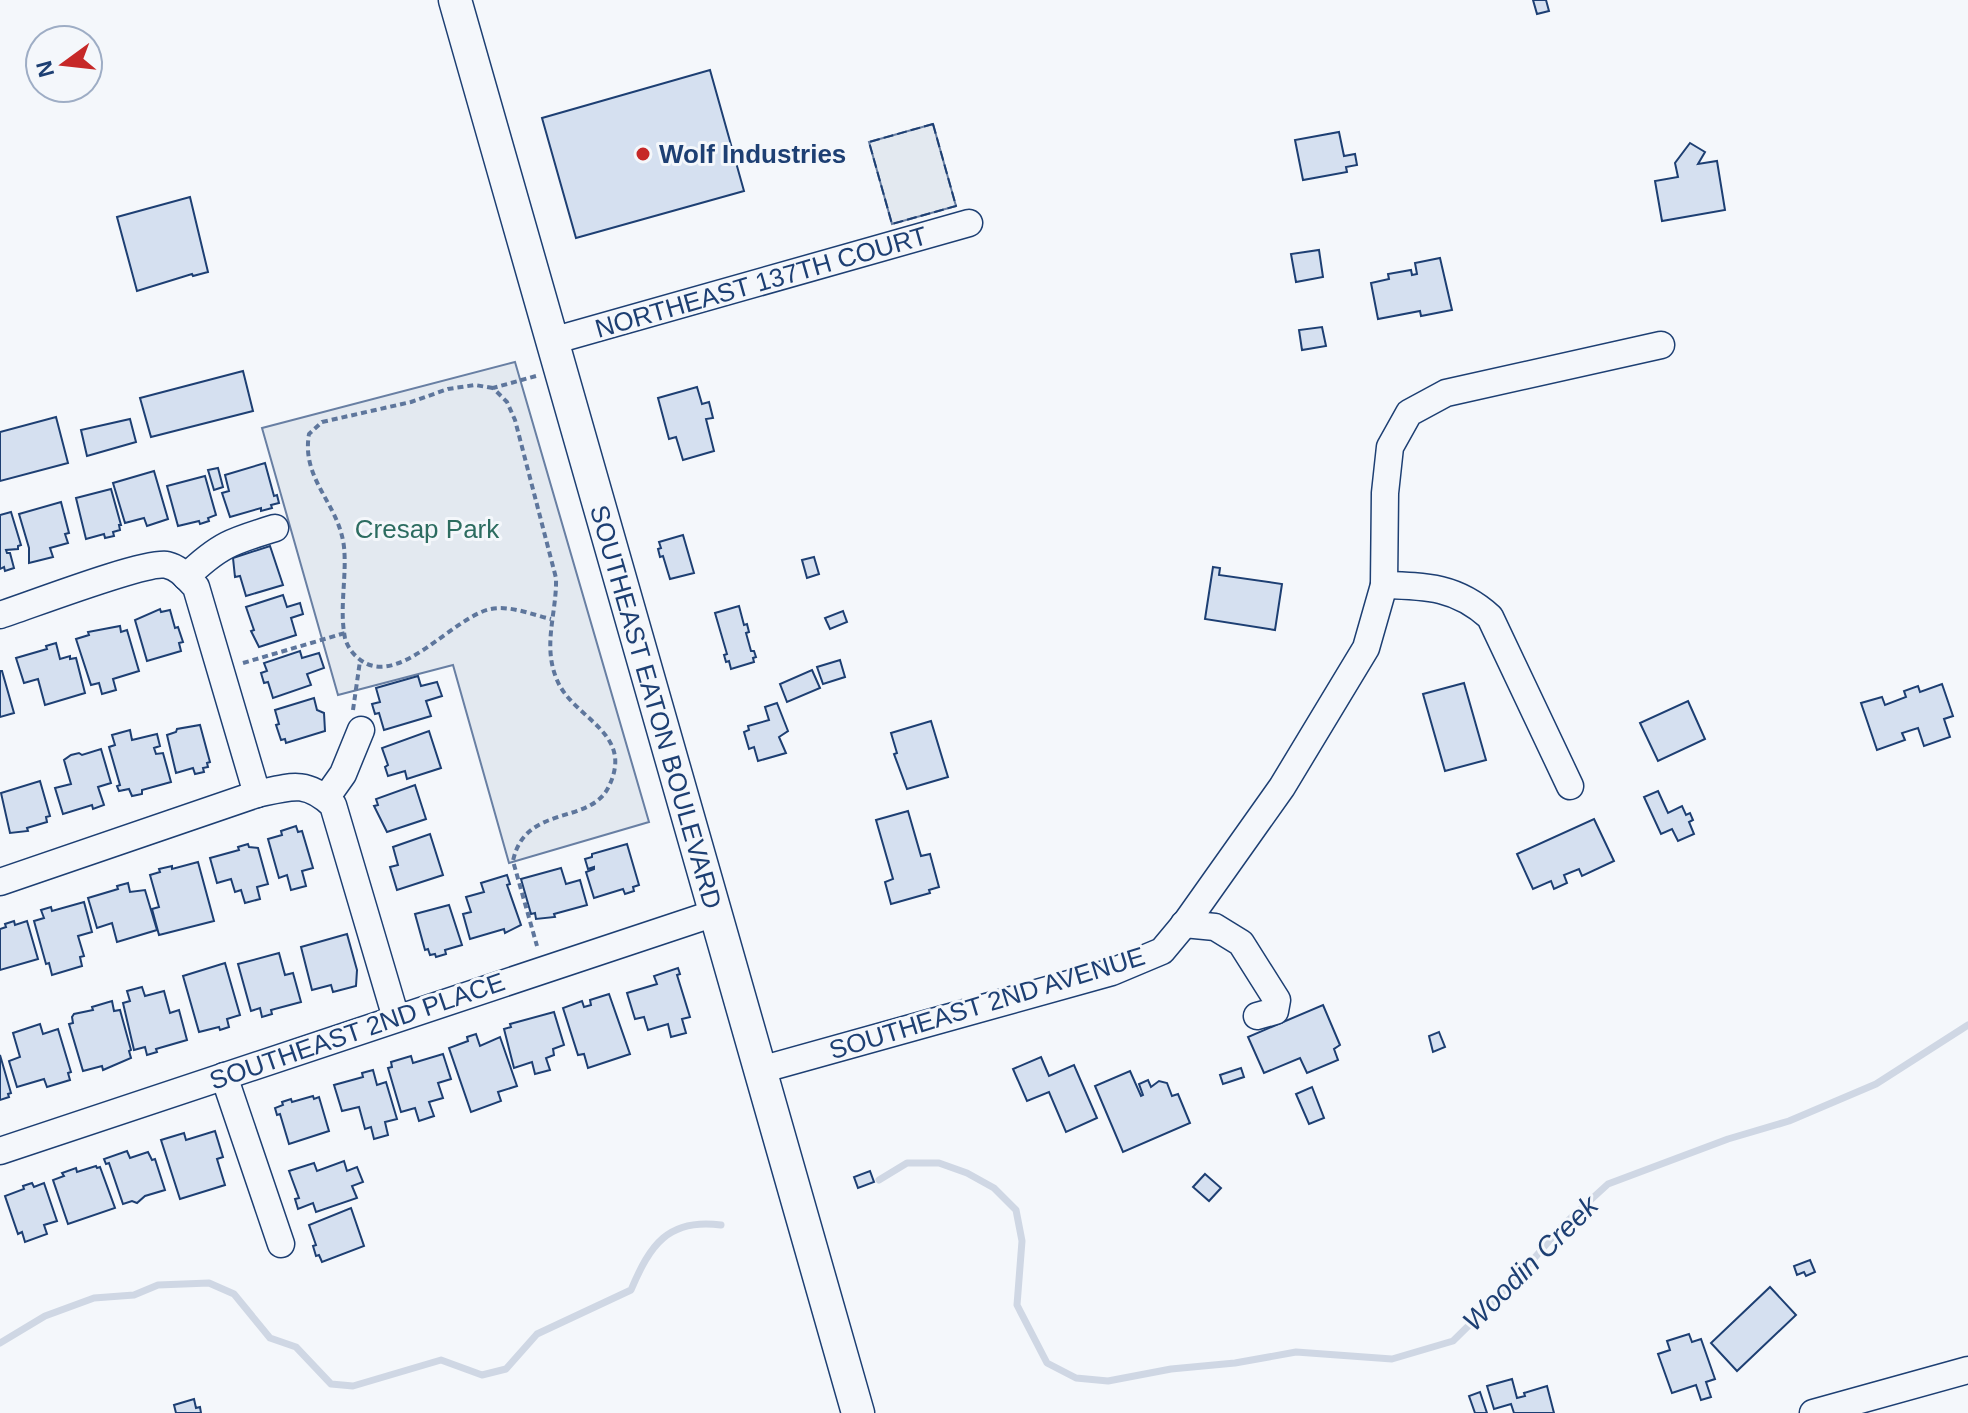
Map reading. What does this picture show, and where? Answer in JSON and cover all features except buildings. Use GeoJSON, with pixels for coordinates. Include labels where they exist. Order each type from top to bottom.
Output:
{"type":"FeatureCollection","features":[{"type":"Feature","properties":{"kind":"main road","name":"SOUTHEAST EATON BOULEVARD"},"geometry":{"type":"LineString","coordinates":[[455,0],[858,1413]]}},
{"type":"Feature","properties":{"kind":"street","name":"NORTHEAST 137TH COURT"},"geometry":{"type":"LineString","coordinates":[[552,341],[969,223]]}},
{"type":"Feature","properties":{"kind":"street","name":"SOUTHEAST 2ND AVENUE"},"geometry":{"type":"LineString","coordinates":[[760,1070],[1112,972],[1162,951],[1282,787],[1366,648],[1384,585],[1385,493],[1390,447],[1409,413],[1446,393],[1661,345]]}},
{"type":"Feature","properties":{"kind":"street"},"geometry":{"type":"LineString","coordinates":[[183,574],[213,551],[238,539],[275,528]]}},
{"type":"Feature","properties":{"kind":"street"},"geometry":{"type":"LineString","coordinates":[[0,615],[139,569],[164,564],[183,574],[196,587],[257,794]]}},
{"type":"Feature","properties":{"kind":"street"},"geometry":{"type":"LineString","coordinates":[[1384,585],[1436,588],[1473,601],[1490,617],[1570,786]]}},
{"type":"Feature","properties":{"kind":"street"},"geometry":{"type":"LineString","coordinates":[[326,798],[343,774],[361,730]]}},
{"type":"Feature","properties":{"kind":"street"},"geometry":{"type":"LineString","coordinates":[[0,882],[257,794],[286,787],[314,788],[333,805],[396,1018]]}},
{"type":"Feature","properties":{"kind":"street","name":"SOUTHEAST 2ND PLACE"},"geometry":{"type":"LineString","coordinates":[[0,1151],[715,913]]}},
{"type":"Feature","properties":{"kind":"street"},"geometry":{"type":"LineString","coordinates":[[1184,924],[1215,927],[1241,943],[1277,1000],[1275,1011],[1257,1016]]}},
{"type":"Feature","properties":{"kind":"street"},"geometry":{"type":"LineString","coordinates":[[224,1076],[281,1244]]}},
{"type":"Feature","properties":{"kind":"street"},"geometry":{"type":"LineString","coordinates":[[1813,1413],[1968,1370]]}},
{"type":"Feature","properties":{"kind":"path"},"geometry":{"type":"LineString","coordinates":[[531,377],[493,388],[475,385],[448,389],[411,402],[322,422],[309,434],[306,449],[310,469],[336,513],[342,533],[345,633],[352,653],[360,661],[371,667],[397,664],[413,657],[467,619],[490,609],[504,608],[551,619]]}},
{"type":"Feature","properties":{"kind":"path"},"geometry":{"type":"LineString","coordinates":[[493,388],[507,402],[515,420],[556,578],[548,646],[555,678],[572,704],[592,718],[608,736],[615,770],[608,790],[594,802],[539,824],[524,835],[516,848],[513,861],[537,946]]}},
{"type":"Feature","properties":{"kind":"path"},"geometry":{"type":"LineString","coordinates":[[220,670],[345,633]]}},
{"type":"Feature","properties":{"kind":"path"},"geometry":{"type":"LineString","coordinates":[[360,661],[352,712],[361,730]]}},
{"type":"Feature","properties":{"kind":"green space"},"geometry":{"type":"Polygon","coordinates":[[[933,124],[956,206],[892,224],[869,142],[933,124]]]}},
{"type":"Feature","properties":{"kind":"green space","name":"Cresap Park"},"geometry":{"type":"Polygon","coordinates":[[[515,362],[649,822],[509,863],[453,665],[338,695],[262,428],[515,362]]]}},
{"type":"Feature","properties":{"kind":"waterway","name":"Woodin Creek"},"geometry":{"type":"LineString","coordinates":[[879,1180],[907,1163],[939,1163],[967,1173],[994,1188],[1016,1210],[1022,1241],[1017,1305],[1047,1363],[1076,1378],[1108,1381],[1296,1352],[1392,1359],[1453,1341],[1519,1276],[1562,1226],[1608,1184],[1728,1139],[1789,1121],[1876,1084],[1968,1025]]}},
{"type":"Feature","properties":{"kind":"waterway","name":"Woodin Creek"},"geometry":{"type":"LineString","coordinates":[[0,1343],[45,1316],[94,1298],[134,1295],[158,1285],[209,1283],[234,1294],[270,1338],[296,1347],[331,1384],[353,1386],[441,1360],[482,1375],[506,1369],[537,1334],[631,1290],[654,1248],[674,1231],[687,1226],[721,1225]]}},
{"type":"Feature","properties":{"kind":"fence"},"geometry":{"type":"LineString","coordinates":[[933,124],[956,206],[892,224],[869,142],[933,124]]}},
{"type":"Feature","properties":{"kind":"place","name":"Wolf Industries"},"geometry":{"type":"Point","coordinates":[643,154]}}]}
